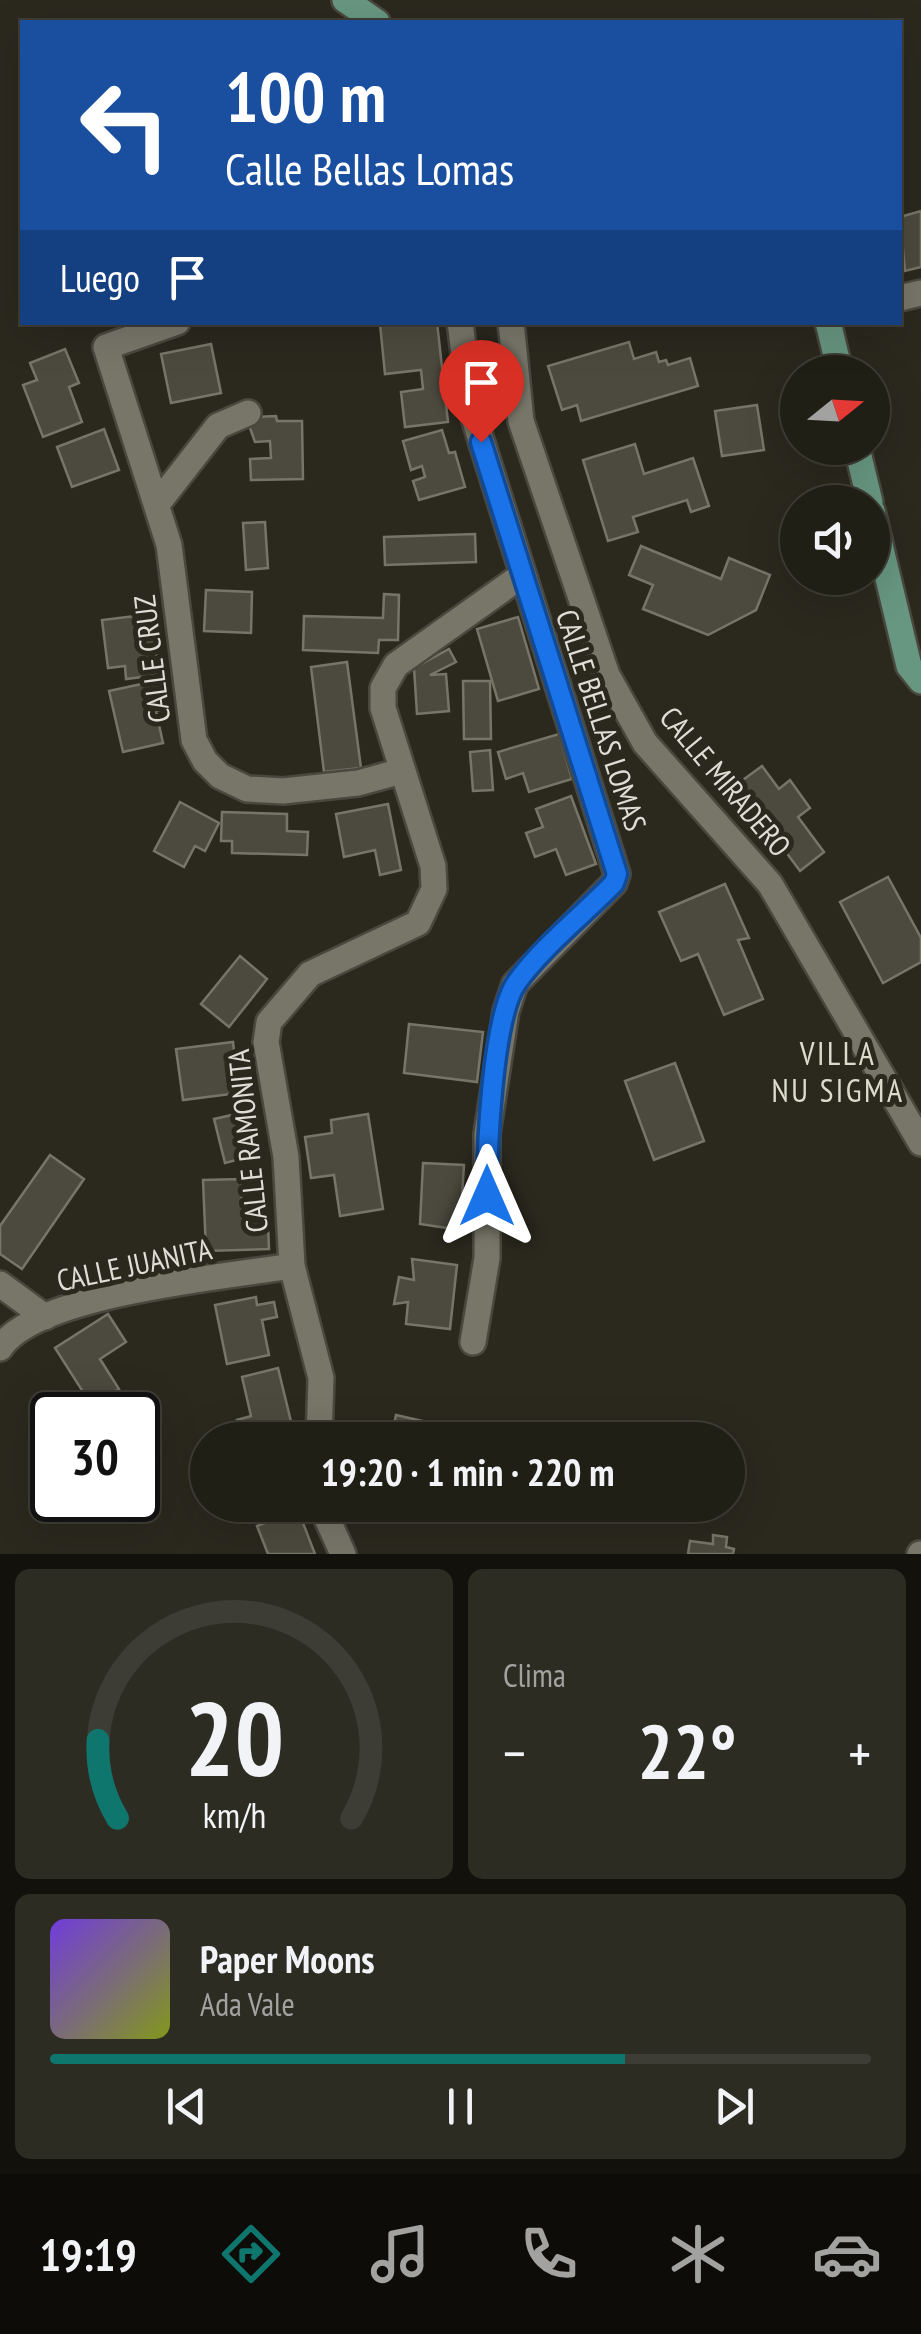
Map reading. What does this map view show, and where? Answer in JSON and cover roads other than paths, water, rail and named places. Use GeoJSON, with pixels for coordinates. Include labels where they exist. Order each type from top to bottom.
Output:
{"type":"FeatureCollection","features":[{"type":"Feature","properties":{"kind":"main road"},"geometry":{"type":"LineString","coordinates":[[345,0],[374,20]]}},
{"type":"Feature","properties":{"kind":"main road"},"geometry":{"type":"LineString","coordinates":[[829,325],[836,355]]}},
{"type":"Feature","properties":{"kind":"main road"},"geometry":{"type":"LineString","coordinates":[[890,584],[910,666],[921,681]]}},
{"type":"Feature","properties":{"kind":"street","name":"CALLE CRUZ"},"geometry":{"type":"LineString","coordinates":[[169,325],[106,347],[158,503],[176,589],[194,740],[205,761],[220,776],[246,789],[282,791],[358,783],[402,771]]}},
{"type":"Feature","properties":{"kind":"street","name":"CALLE BELLAS LOMAS"},"geometry":{"type":"LineString","coordinates":[[460,325],[471,408],[617,874],[614,883],[515,984],[506,1011],[487,1134],[487,1258],[474,1342]]}},
{"type":"Feature","properties":{"kind":"street","name":"CALLE MIRADERO"},"geometry":{"type":"LineString","coordinates":[[511,325],[521,421],[606,675],[646,744],[770,884],[921,1142]]}},
{"type":"Feature","properties":{"kind":"street"},"geometry":{"type":"LineString","coordinates":[[158,503],[218,426],[248,413]]}},
{"type":"Feature","properties":{"kind":"street","name":"CALLE RAMONITA"},"geometry":{"type":"LineString","coordinates":[[320,1422],[321,1378],[292,1266],[286,1157],[266,1042],[269,1022],[310,974],[402,934],[418,923],[429,904],[434,889],[432,866],[383,708],[389,674],[521,576]]}},
{"type":"Feature","properties":{"kind":"street","name":"CALLE JUANITA"},"geometry":{"type":"LineString","coordinates":[[3,1336],[109,1296],[292,1266]]}},
{"type":"Feature","properties":{"kind":"street"},"geometry":{"type":"LineString","coordinates":[[0,1284],[46,1317]]}},
{"type":"Feature","properties":{"kind":"street"},"geometry":{"type":"LineString","coordinates":[[326,1522],[343,1554]]}},
{"type":"Feature","properties":{"kind":"district","name":"VILLA NU SIGMA"},"geometry":{"type":"Point","coordinates":[838,1072]}}]}
